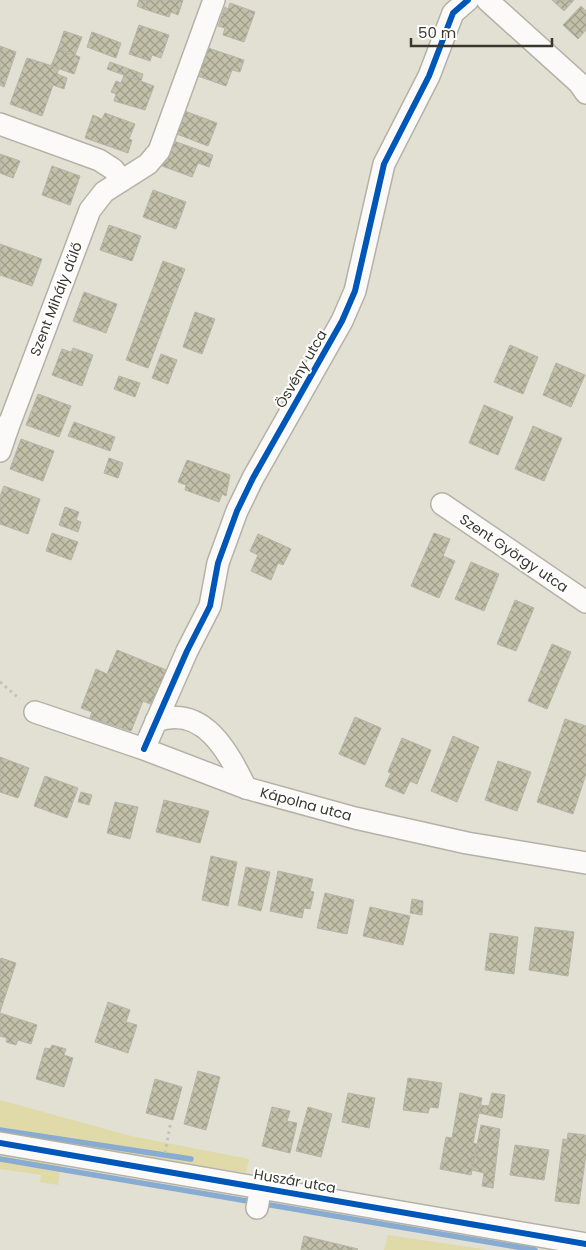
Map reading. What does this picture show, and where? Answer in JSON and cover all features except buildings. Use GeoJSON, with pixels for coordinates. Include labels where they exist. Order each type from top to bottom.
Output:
{"type":"FeatureCollection","features":[{"type":"Feature","properties":{"kind":"street","name":"Szent Mihály dűlő"},"geometry":{"type":"LineString","coordinates":[[0,451],[4,429],[90,210],[104,192],[148,164],[159,151],[214,0]]}},
{"type":"Feature","properties":{"kind":"street","name":"Ösvény utca"},"geometry":{"type":"LineString","coordinates":[[144,749],[210,606],[218,563],[241,503],[349,306],[355,291],[384,164],[429,76],[454,13],[468,0]]}},
{"type":"Feature","properties":{"kind":"street"},"geometry":{"type":"LineString","coordinates":[[487,0],[579,83],[586,93]]}},
{"type":"Feature","properties":{"kind":"street"},"geometry":{"type":"LineString","coordinates":[[0,124],[99,160],[113,169],[122,179]]}},
{"type":"Feature","properties":{"kind":"street","name":"Szent György utca"},"geometry":{"type":"LineString","coordinates":[[442,504],[586,602]]}},
{"type":"Feature","properties":{"kind":"street","name":"Kápolna utca"},"geometry":{"type":"LineString","coordinates":[[35,712],[144,749],[246,788],[355,818],[467,843],[586,863]]}},
{"type":"Feature","properties":{"kind":"street"},"geometry":{"type":"LineString","coordinates":[[156,721],[168,717],[200,722],[230,755],[246,788]]}},
{"type":"Feature","properties":{"kind":"street","name":"Huszár utca"},"geometry":{"type":"LineString","coordinates":[[0,1143],[259,1198],[586,1244]]}},
{"type":"Feature","properties":{"kind":"path"},"geometry":{"type":"LineString","coordinates":[[0,682],[35,712]]}},
{"type":"Feature","properties":{"kind":"path"},"geometry":{"type":"LineString","coordinates":[[166,1150],[171,1122]]}},
{"type":"Feature","properties":{"kind":"shaded area"},"geometry":{"type":"Polygon","coordinates":[[[0,1100],[131,1136],[249,1159],[246,1173],[0,1133],[0,1100]]]}},
{"type":"Feature","properties":{"kind":"shaded area"},"geometry":{"type":"Polygon","coordinates":[[[0,1153],[61,1161],[58,1185],[40,1182],[41,1175],[0,1169],[0,1153]]]}},
{"type":"Feature","properties":{"kind":"shaded area"},"geometry":{"type":"Polygon","coordinates":[[[388,1235],[482,1249],[487,1250],[384,1250],[388,1235]]]}},
{"type":"Feature","properties":{"kind":"waterway"},"geometry":{"type":"LineString","coordinates":[[0,1130],[191,1159]]}},
{"type":"Feature","properties":{"kind":"waterway"},"geometry":{"type":"LineString","coordinates":[[0,1159],[535,1250]]}},
{"type":"Feature","properties":{"kind":"cycle path"},"geometry":{"type":"LineString","coordinates":[[144,749],[187,651],[210,606],[218,563],[237,511],[253,478],[342,321],[355,291],[384,164],[429,76],[453,13],[468,0]]}},
{"type":"Feature","properties":{"kind":"cycle path"},"geometry":{"type":"LineString","coordinates":[[0,1143],[586,1244]]}}]}
